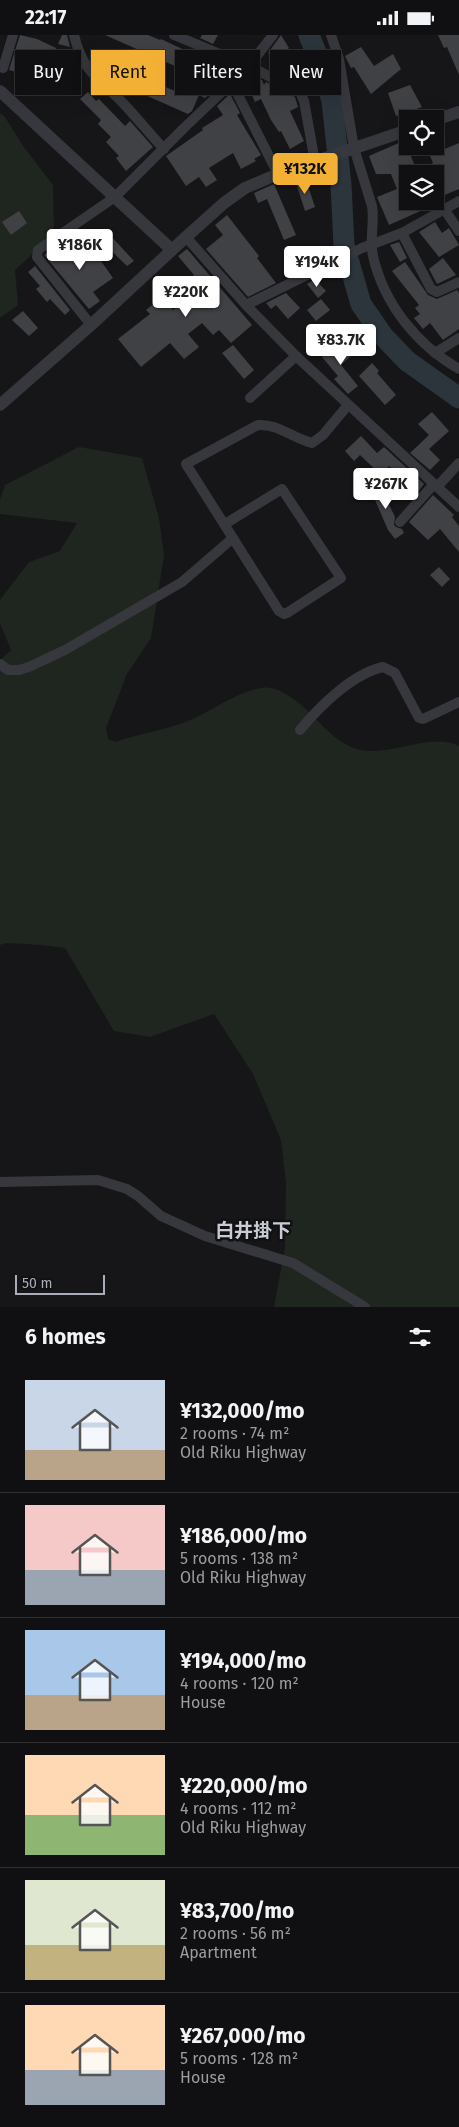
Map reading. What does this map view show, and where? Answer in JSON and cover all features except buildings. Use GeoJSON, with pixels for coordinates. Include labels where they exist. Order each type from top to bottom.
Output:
{"type":"FeatureCollection","features":[{"type":"Feature","properties":{"kind":"street"},"geometry":{"type":"LineString","coordinates":[[2,68],[13,35]]}},
{"type":"Feature","properties":{"kind":"street"},"geometry":{"type":"LineString","coordinates":[[74,35],[78,51],[92,75],[122,102],[164,149]]}},
{"type":"Feature","properties":{"kind":"street"},"geometry":{"type":"LineString","coordinates":[[174,35],[210,50]]}},
{"type":"Feature","properties":{"kind":"street"},"geometry":{"type":"LineString","coordinates":[[260,52],[273,35]]}},
{"type":"Feature","properties":{"kind":"street"},"geometry":{"type":"LineString","coordinates":[[331,35],[339,59],[351,149],[374,216],[367,247],[398,313],[409,329],[435,353],[459,369]]}},
{"type":"Feature","properties":{"kind":"street"},"geometry":{"type":"LineString","coordinates":[[260,71],[300,91],[318,161]]}},
{"type":"Feature","properties":{"kind":"street"},"geometry":{"type":"LineString","coordinates":[[0,91],[172,250]]}},
{"type":"Feature","properties":{"kind":"street"},"geometry":{"type":"LineString","coordinates":[[91,325],[37,257],[36,252],[40,247],[115,197],[219,95]]}},
{"type":"Feature","properties":{"kind":"street"},"geometry":{"type":"LineString","coordinates":[[238,95],[278,174]]}},
{"type":"Feature","properties":{"kind":"street"},"geometry":{"type":"LineString","coordinates":[[444,117],[459,112]]}},
{"type":"Feature","properties":{"kind":"street"},"geometry":{"type":"LineString","coordinates":[[0,405],[91,325],[224,203],[245,188],[278,174],[399,133]]}},
{"type":"Feature","properties":{"kind":"street"},"geometry":{"type":"LineString","coordinates":[[459,201],[444,209],[459,231]]}},
{"type":"Feature","properties":{"kind":"street"},"geometry":{"type":"LineString","coordinates":[[246,305],[367,247],[402,233],[442,210]]}},
{"type":"Feature","properties":{"kind":"street"},"geometry":{"type":"LineString","coordinates":[[402,233],[431,289],[437,292],[459,282]]}},
{"type":"Feature","properties":{"kind":"street"},"geometry":{"type":"LineString","coordinates":[[186,237],[246,305],[296,356],[459,507]]}},
{"type":"Feature","properties":{"kind":"street"},"geometry":{"type":"LineString","coordinates":[[435,353],[459,338]]}},
{"type":"Feature","properties":{"kind":"street"},"geometry":{"type":"LineString","coordinates":[[250,398],[296,356]]}},
{"type":"Feature","properties":{"kind":"street"},"geometry":{"type":"LineString","coordinates":[[225,525],[282,489],[341,578],[284,614],[279,611],[186,464],[258,425],[268,424],[278,427],[312,443],[323,435],[348,405]]}},
{"type":"Feature","properties":{"kind":"street"},"geometry":{"type":"LineString","coordinates":[[400,522],[459,463]]}},
{"type":"Feature","properties":{"kind":"street"},"geometry":{"type":"LineString","coordinates":[[0,664],[8,670],[29,667],[65,650],[182,581],[233,538]]}},
{"type":"Feature","properties":{"kind":"street"},"geometry":{"type":"LineString","coordinates":[[300,730],[321,706],[333,696],[355,681],[383,667],[394,673],[419,718],[424,719],[459,702]]}},
{"type":"Feature","properties":{"kind":"street"},"geometry":{"type":"LineString","coordinates":[[0,1182],[98,1180],[127,1189],[138,1195],[161,1216],[206,1236],[293,1263],[365,1307]]}},
{"type":"Feature","properties":{"kind":"shaded area"},"geometry":{"type":"Polygon","coordinates":[[[0,113],[5,117],[23,146],[53,185],[54,234],[15,270],[18,305],[0,318],[0,113]]]}},
{"type":"Feature","properties":{"kind":"shaded area"},"geometry":{"type":"Polygon","coordinates":[[[79,447],[142,458],[159,518],[164,555],[151,638],[127,674],[106,728],[108,739],[115,742],[179,724],[251,690],[270,688],[292,698],[332,735],[350,746],[361,750],[385,750],[436,742],[448,742],[459,746],[459,1307],[274,1307],[285,1248],[286,1183],[281,1140],[253,1074],[214,1014],[150,1037],[114,1031],[65,948],[6,943],[0,945],[0,660],[11,650],[0,623],[0,600],[29,562],[60,551],[77,523],[0,514],[0,499],[5,485],[79,447]]]}},
{"type":"Feature","properties":{"kind":"waterway"},"geometry":{"type":"LineString","coordinates":[[309,35],[323,70],[332,101],[341,185],[344,245],[361,304],[383,336],[407,361],[459,398]]}},
{"type":"Feature","properties":{"kind":"district","name":"白井掛下"},"geometry":{"type":"Point","coordinates":[253,1230]}}]}
